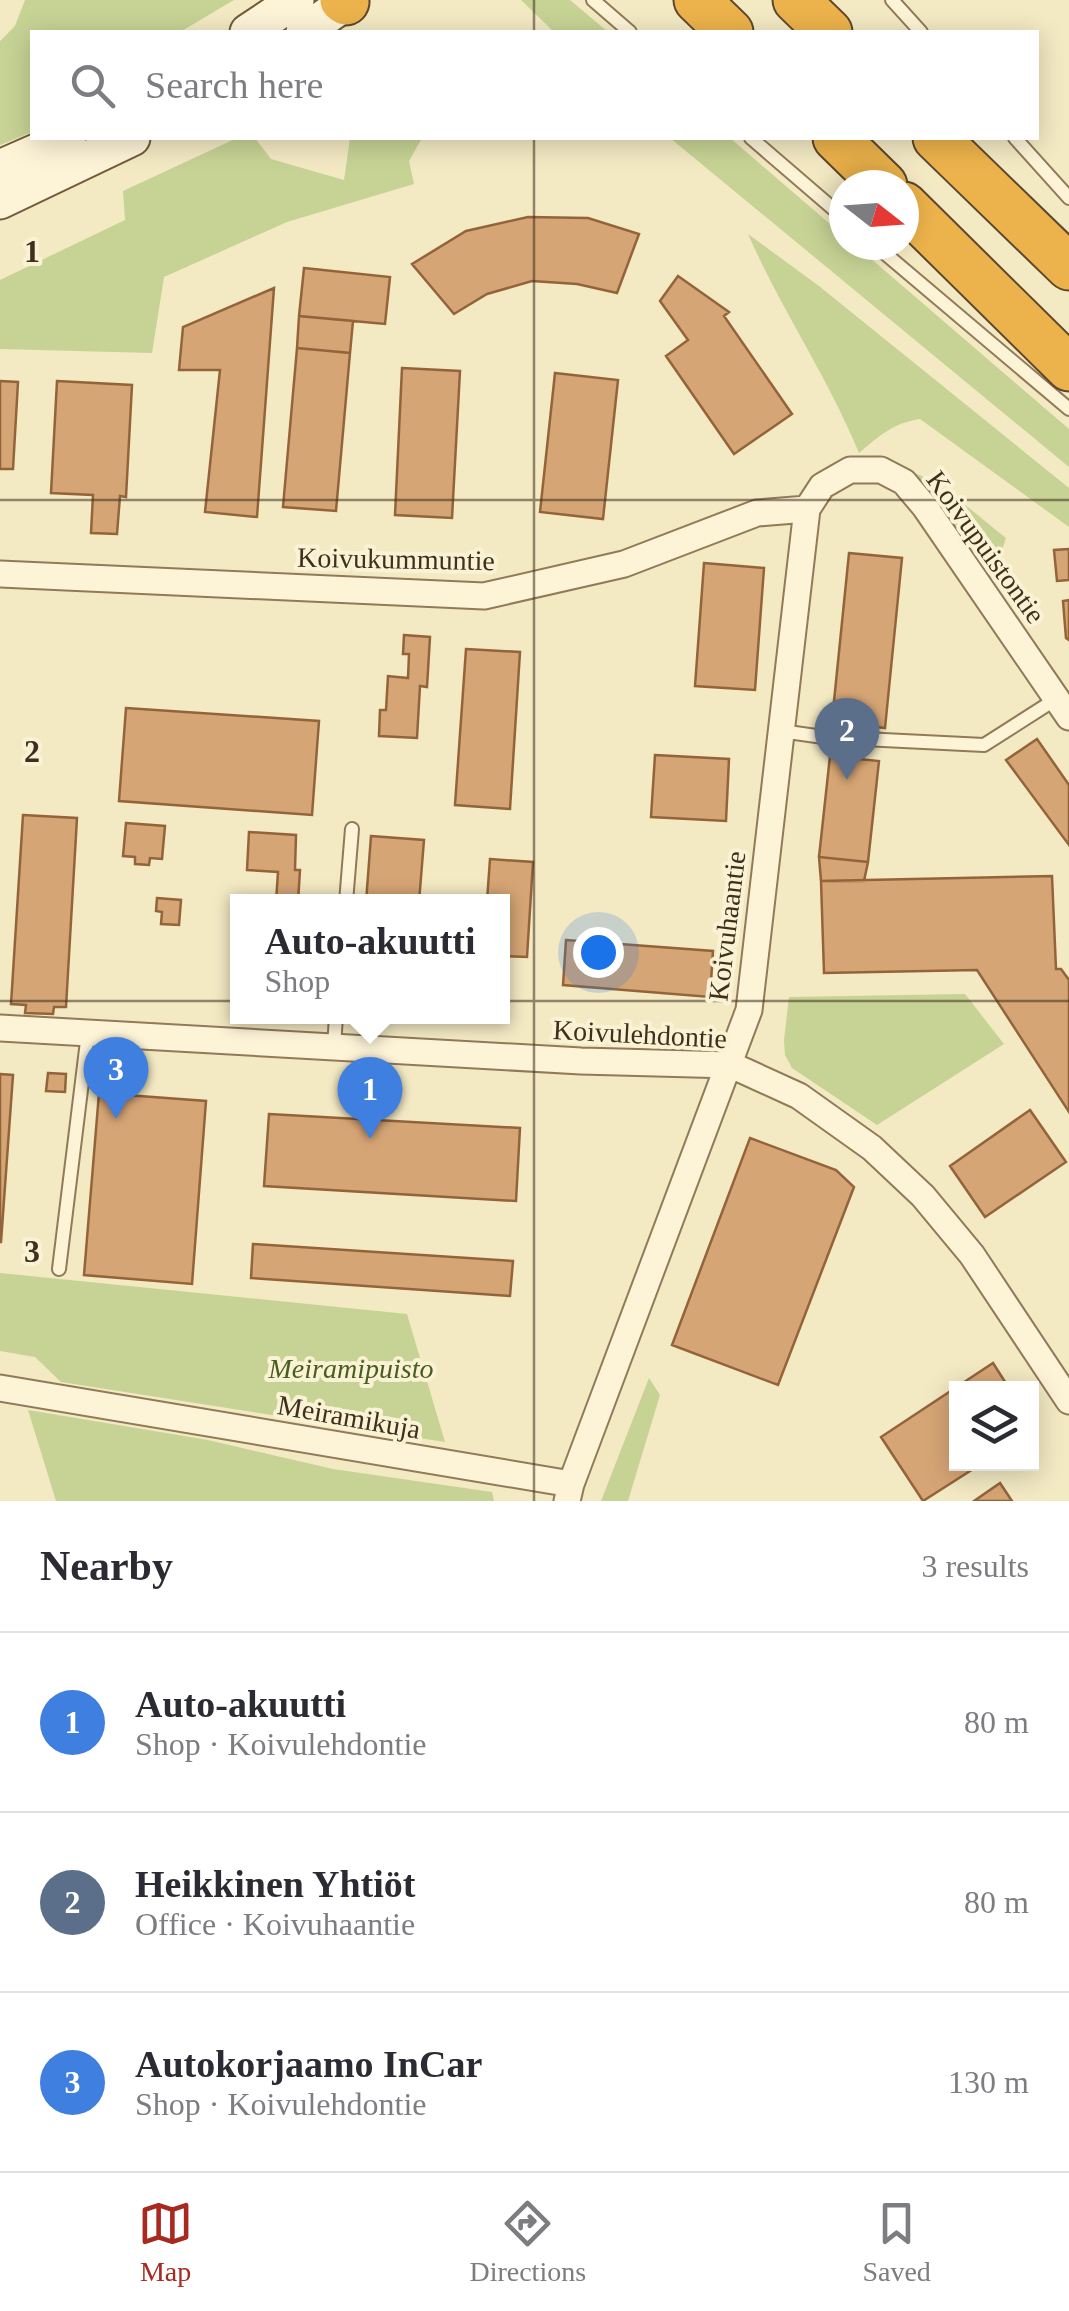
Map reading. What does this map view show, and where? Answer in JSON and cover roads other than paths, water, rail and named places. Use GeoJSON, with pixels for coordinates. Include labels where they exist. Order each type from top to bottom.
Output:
{"type":"FeatureCollection","features":[{"type":"Feature","properties":{"kind":"highway"},"geometry":{"type":"LineString","coordinates":[[697,0],[728,30]]}},
{"type":"Feature","properties":{"kind":"highway"},"geometry":{"type":"LineString","coordinates":[[796,0],[827,30]]}},
{"type":"Feature","properties":{"kind":"highway"},"geometry":{"type":"LineString","coordinates":[[838,140],[869,170]]}},
{"type":"Feature","properties":{"kind":"highway"},"geometry":{"type":"LineString","coordinates":[[938,140],[1069,267]]}},
{"type":"Feature","properties":{"kind":"highway"},"geometry":{"type":"LineString","coordinates":[[919,220],[1069,368]]}},
{"type":"Feature","properties":{"kind":"main road"},"geometry":{"type":"LineString","coordinates":[[251,30],[296,0]]}},
{"type":"Feature","properties":{"kind":"main road"},"geometry":{"type":"LineString","coordinates":[[307,30],[346,1]]}},
{"type":"Feature","properties":{"kind":"main road"},"geometry":{"type":"LineString","coordinates":[[0,168],[63,140]]}},
{"type":"Feature","properties":{"kind":"main road"},"geometry":{"type":"LineString","coordinates":[[0,201],[128,140]]}},
{"type":"Feature","properties":{"kind":"street","name":"Koivupuistontie"},"geometry":{"type":"LineString","coordinates":[[807,509],[822,486],[850,470],[881,470],[904,482],[926,507],[1063,708]]}},
{"type":"Feature","properties":{"kind":"street","name":"Koivukummuntie"},"geometry":{"type":"LineString","coordinates":[[0,574],[484,596],[624,564],[757,513],[807,509]]}},
{"type":"Feature","properties":{"kind":"street","name":"Koivuhaantie"},"geometry":{"type":"LineString","coordinates":[[569,1493],[749,1010],[807,509]]}},
{"type":"Feature","properties":{"kind":"street","name":"Koivulehdontie"},"geometry":{"type":"LineString","coordinates":[[0,1028],[730,1065],[799,1096],[872,1148],[923,1196],[972,1255],[1069,1402]]}},
{"type":"Feature","properties":{"kind":"street","name":"Meiramikuja"},"geometry":{"type":"LineString","coordinates":[[0,1388],[569,1493]]}},
{"type":"Feature","properties":{"kind":"lane"},"geometry":{"type":"LineString","coordinates":[[593,0],[628,30]]}},
{"type":"Feature","properties":{"kind":"lane"},"geometry":{"type":"LineString","coordinates":[[892,0],[919,30]]}},
{"type":"Feature","properties":{"kind":"lane"},"geometry":{"type":"LineString","coordinates":[[753,140],[829,205]]}},
{"type":"Feature","properties":{"kind":"lane"},"geometry":{"type":"LineString","coordinates":[[1018,140],[1069,198]]}},
{"type":"Feature","properties":{"kind":"lane"},"geometry":{"type":"LineString","coordinates":[[893,260],[1069,409]]}},
{"type":"Feature","properties":{"kind":"lane"},"geometry":{"type":"LineString","coordinates":[[781,731],[823,737],[984,745],[1063,708]]}},
{"type":"Feature","properties":{"kind":"lane"},"geometry":{"type":"LineString","coordinates":[[347,894],[352,829]]}},
{"type":"Feature","properties":{"kind":"lane"},"geometry":{"type":"LineString","coordinates":[[334,1047],[335,1024]]}},
{"type":"Feature","properties":{"kind":"lane"},"geometry":{"type":"LineString","coordinates":[[59,1269],[88,1033]]}},
{"type":"Feature","properties":{"kind":"place","name":"Heikkinen Yhtiöt"},"geometry":{"type":"Point","coordinates":[847,780]}},
{"type":"Feature","properties":{"kind":"place","name":"Autokorjaamo InCar"},"geometry":{"type":"Point","coordinates":[116,1119]}},
{"type":"Feature","properties":{"kind":"place","name":"Auto-akuutti"},"geometry":{"type":"Point","coordinates":[370,1139]}},
{"type":"Feature","properties":{"kind":"park label","name":"Meiramipuisto"},"geometry":{"type":"Point","coordinates":[351,1368]}}]}
